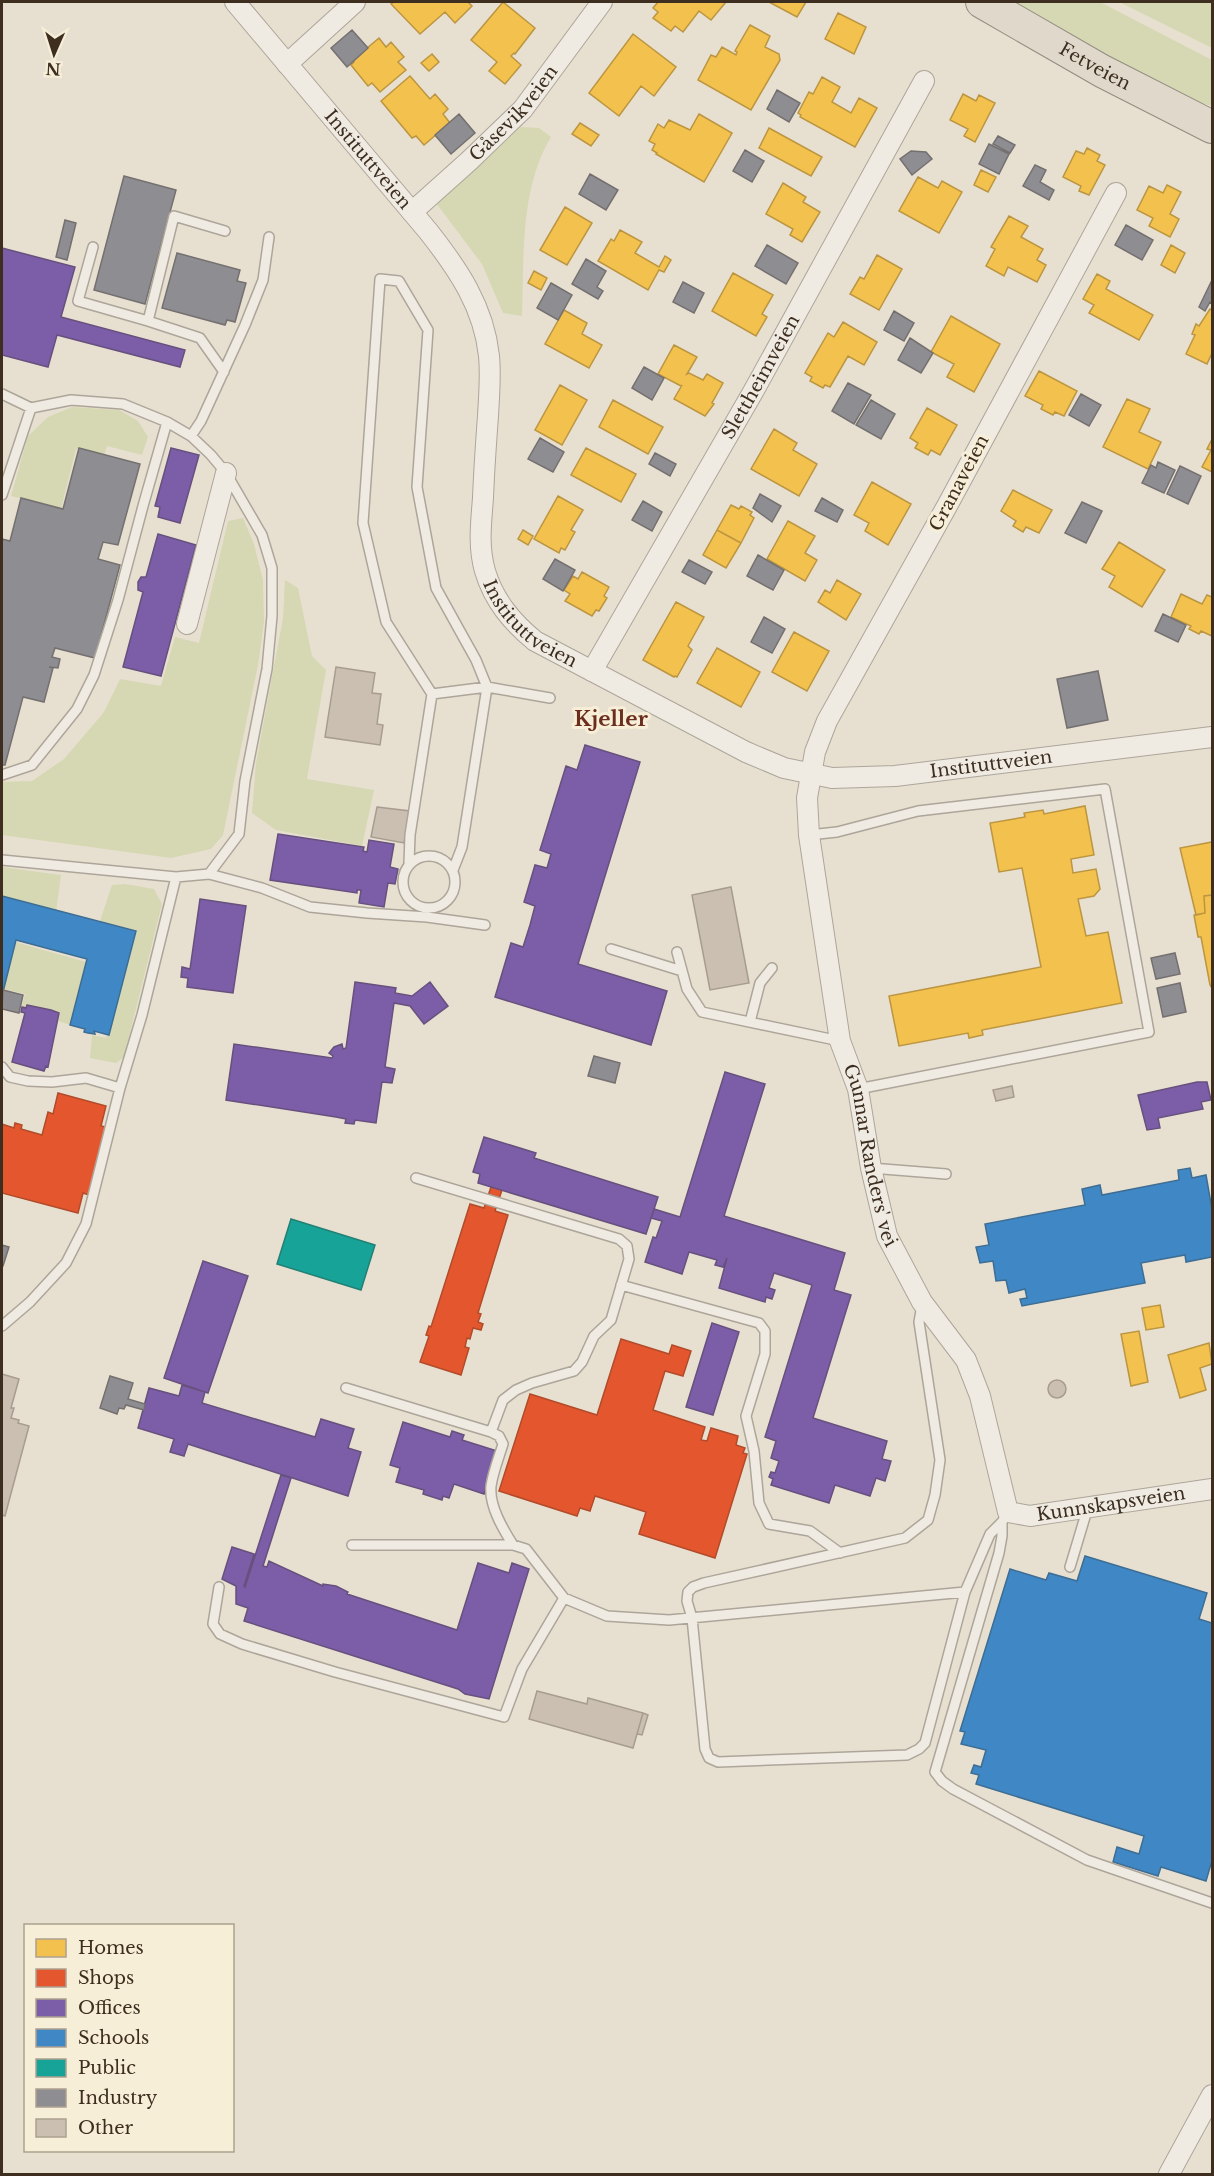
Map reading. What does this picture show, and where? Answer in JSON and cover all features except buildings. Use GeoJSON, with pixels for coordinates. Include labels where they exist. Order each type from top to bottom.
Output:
{"type":"FeatureCollection","features":[{"type":"Feature","properties":{"kind":"highway","name":"Fetveien"},"geometry":{"type":"LineString","coordinates":[[982,2],[1102,71],[1211,126]]}},
{"type":"Feature","properties":{"kind":"street","name":"Instituttveien"},"geometry":{"type":"LineString","coordinates":[[235,2],[444,251],[465,281],[478,309],[487,340],[490,386],[480,526],[482,559],[490,584],[503,609],[523,630],[548,648],[746,752],[784,768],[810,775],[858,779],[895,777],[1212,737]]}},
{"type":"Feature","properties":{"kind":"street"},"geometry":{"type":"LineString","coordinates":[[287,63],[355,2]]}},
{"type":"Feature","properties":{"kind":"street","name":"Gåsevikveien"},"geometry":{"type":"LineString","coordinates":[[412,212],[470,161],[523,109],[602,2]]}},
{"type":"Feature","properties":{"kind":"street","name":"Slettheimveien"},"geometry":{"type":"LineString","coordinates":[[592,671],[753,392],[924,81]]}},
{"type":"Feature","properties":{"kind":"street","name":"Granaveien"},"geometry":{"type":"LineString","coordinates":[[810,775],[820,738],[841,693],[947,506],[1116,193]]}},
{"type":"Feature","properties":{"kind":"street"},"geometry":{"type":"LineString","coordinates":[[187,624],[226,473]]}},
{"type":"Feature","properties":{"kind":"street","name":"Gunnar Randers' vei"},"geometry":{"type":"LineString","coordinates":[[810,775],[806,810],[840,1041],[858,1089],[871,1168],[887,1236],[922,1302],[966,1360],[980,1396],[1005,1517]]}},
{"type":"Feature","properties":{"kind":"street","name":"Kunnskapsveien"},"geometry":{"type":"LineString","coordinates":[[1005,1517],[1030,1516],[1212,1489]]}},
{"type":"Feature","properties":{"kind":"street"},"geometry":{"type":"LineString","coordinates":[[1169,2175],[1212,2097]]}},
{"type":"Feature","properties":{"kind":"lane"},"geometry":{"type":"LineString","coordinates":[[148,321],[174,216],[225,231]]}},
{"type":"Feature","properties":{"kind":"lane"},"geometry":{"type":"LineString","coordinates":[[190,436],[201,421],[224,372],[263,280],[269,237]]}},
{"type":"Feature","properties":{"kind":"lane"},"geometry":{"type":"LineString","coordinates":[[93,247],[78,301],[200,338],[224,372]]}},
{"type":"Feature","properties":{"kind":"lane"},"geometry":{"type":"LineString","coordinates":[[380,279],[399,281],[428,330],[417,487],[436,588],[476,660],[487,687],[462,847],[453,870],[455,888],[451,897],[427,913],[414,905],[404,893],[402,876],[409,863],[410,835],[432,694],[386,622],[363,523],[380,279]]}},
{"type":"Feature","properties":{"kind":"lane"},"geometry":{"type":"LineString","coordinates":[[2,394],[31,408],[71,400],[123,404],[167,422],[190,436],[211,455],[226,473],[262,535],[272,568],[272,616],[267,669],[245,781],[239,834],[209,874]]}},
{"type":"Feature","properties":{"kind":"lane"},"geometry":{"type":"LineString","coordinates":[[2,495],[31,408]]}},
{"type":"Feature","properties":{"kind":"lane"},"geometry":{"type":"LineString","coordinates":[[2,775],[32,765],[77,709],[94,675],[118,600],[142,506],[167,422]]}},
{"type":"Feature","properties":{"kind":"lane"},"geometry":{"type":"LineString","coordinates":[[432,694],[487,687],[550,698]]}},
{"type":"Feature","properties":{"kind":"lane"},"geometry":{"type":"LineString","coordinates":[[809,835],[837,832],[918,812],[1105,789],[1149,1032],[858,1089]]}},
{"type":"Feature","properties":{"kind":"lane"},"geometry":{"type":"LineString","coordinates":[[409,863],[421,856],[430,855],[442,858],[453,870]]}},
{"type":"Feature","properties":{"kind":"lane"},"geometry":{"type":"LineString","coordinates":[[2,860],[176,877],[209,874],[262,888],[310,907],[367,913],[427,913],[485,925]]}},
{"type":"Feature","properties":{"kind":"lane"},"geometry":{"type":"LineString","coordinates":[[2,1326],[30,1302],[66,1263],[86,1224],[176,877]]}},
{"type":"Feature","properties":{"kind":"lane"},"geometry":{"type":"LineString","coordinates":[[611,949],[682,971]]}},
{"type":"Feature","properties":{"kind":"lane"},"geometry":{"type":"LineString","coordinates":[[677,952],[687,989],[702,1012],[840,1041]]}},
{"type":"Feature","properties":{"kind":"lane"},"geometry":{"type":"LineString","coordinates":[[750,1022],[760,983],[772,968]]}},
{"type":"Feature","properties":{"kind":"lane"},"geometry":{"type":"LineString","coordinates":[[2,1067],[10,1077],[28,1081],[51,1082],[86,1078],[120,1088]]}},
{"type":"Feature","properties":{"kind":"lane"},"geometry":{"type":"LineString","coordinates":[[871,1168],[946,1174]]}},
{"type":"Feature","properties":{"kind":"lane"},"geometry":{"type":"LineString","coordinates":[[416,1178],[619,1239],[627,1246],[629,1259],[611,1320],[594,1336],[582,1362],[573,1371],[516,1390],[503,1400],[491,1432]]}},
{"type":"Feature","properties":{"kind":"lane"},"geometry":{"type":"LineString","coordinates":[[621,1285],[759,1323],[765,1330],[765,1354],[746,1416],[754,1451],[761,1509],[769,1524],[810,1531],[840,1553]]}},
{"type":"Feature","properties":{"kind":"lane"},"geometry":{"type":"LineString","coordinates":[[922,1302],[919,1322],[940,1460],[935,1495],[928,1520],[905,1538],[693,1587],[688,1592],[687,1601],[692,1618],[705,1749],[709,1758],[718,1762],[907,1755],[919,1749],[925,1743],[964,1592],[990,1534],[1005,1517]]}},
{"type":"Feature","properties":{"kind":"lane"},"geometry":{"type":"LineString","coordinates":[[346,1388],[499,1436],[503,1444],[491,1487],[502,1528],[513,1545]]}},
{"type":"Feature","properties":{"kind":"lane"},"geometry":{"type":"LineString","coordinates":[[1070,1567],[1088,1508]]}},
{"type":"Feature","properties":{"kind":"lane"},"geometry":{"type":"LineString","coordinates":[[1005,1517],[999,1553],[935,1772],[953,1789],[1087,1860],[1212,1903]]}},
{"type":"Feature","properties":{"kind":"lane"},"geometry":{"type":"LineString","coordinates":[[352,1545],[513,1545],[526,1549],[564,1598],[607,1616],[669,1620],[964,1592]]}},
{"type":"Feature","properties":{"kind":"lane"},"geometry":{"type":"LineString","coordinates":[[219,1587],[213,1624],[220,1634],[242,1644],[335,1672],[504,1717],[522,1669],[564,1598]]}},
{"type":"Feature","properties":{"kind":"green space"},"geometry":{"type":"Polygon","coordinates":[[[1012,2],[1100,2],[1212,60],[1212,106],[1178,93],[1128,68],[1012,2]]]}},
{"type":"Feature","properties":{"kind":"green space"},"geometry":{"type":"Polygon","coordinates":[[[1119,2],[1212,2],[1212,48],[1119,2]]]}},
{"type":"Feature","properties":{"kind":"green space"},"geometry":{"type":"Polygon","coordinates":[[[521,127],[539,128],[551,137],[541,157],[529,201],[524,247],[522,316],[503,313],[482,264],[436,203],[521,127]]]}},
{"type":"Feature","properties":{"kind":"green space"},"geometry":{"type":"Polygon","coordinates":[[[72,407],[119,410],[138,421],[148,437],[142,455],[107,446],[104,456],[76,449],[61,509],[11,496],[28,436],[48,417],[72,407]]]}},
{"type":"Feature","properties":{"kind":"green space"},"geometry":{"type":"Polygon","coordinates":[[[243,518],[254,544],[263,580],[264,622],[258,665],[223,835],[211,849],[171,858],[2,835],[2,782],[32,781],[64,759],[104,712],[120,679],[161,686],[175,637],[199,643],[228,521],[243,518]]]}},
{"type":"Feature","properties":{"kind":"green space"},"geometry":{"type":"Polygon","coordinates":[[[285,580],[298,588],[312,656],[326,670],[307,779],[374,790],[362,846],[276,830],[252,813],[256,763],[283,618],[285,580]]]}},
{"type":"Feature","properties":{"kind":"green space"},"geometry":{"type":"Polygon","coordinates":[[[2,867],[61,875],[56,912],[2,896],[2,867]]]}},
{"type":"Feature","properties":{"kind":"green space"},"geometry":{"type":"Polygon","coordinates":[[[125,884],[154,889],[162,904],[124,1057],[116,1063],[90,1058],[92,1035],[106,1038],[134,935],[99,924],[112,885],[125,884]]]}},
{"type":"Feature","properties":{"kind":"green space"},"geometry":{"type":"Polygon","coordinates":[[[15,942],[86,962],[70,1025],[58,1021],[59,1016],[22,1006],[25,994],[4,989],[15,942]]]}},
{"type":"Feature","properties":{"kind":"district","name":"Kjeller"},"geometry":{"type":"Point","coordinates":[611,719]}}]}
